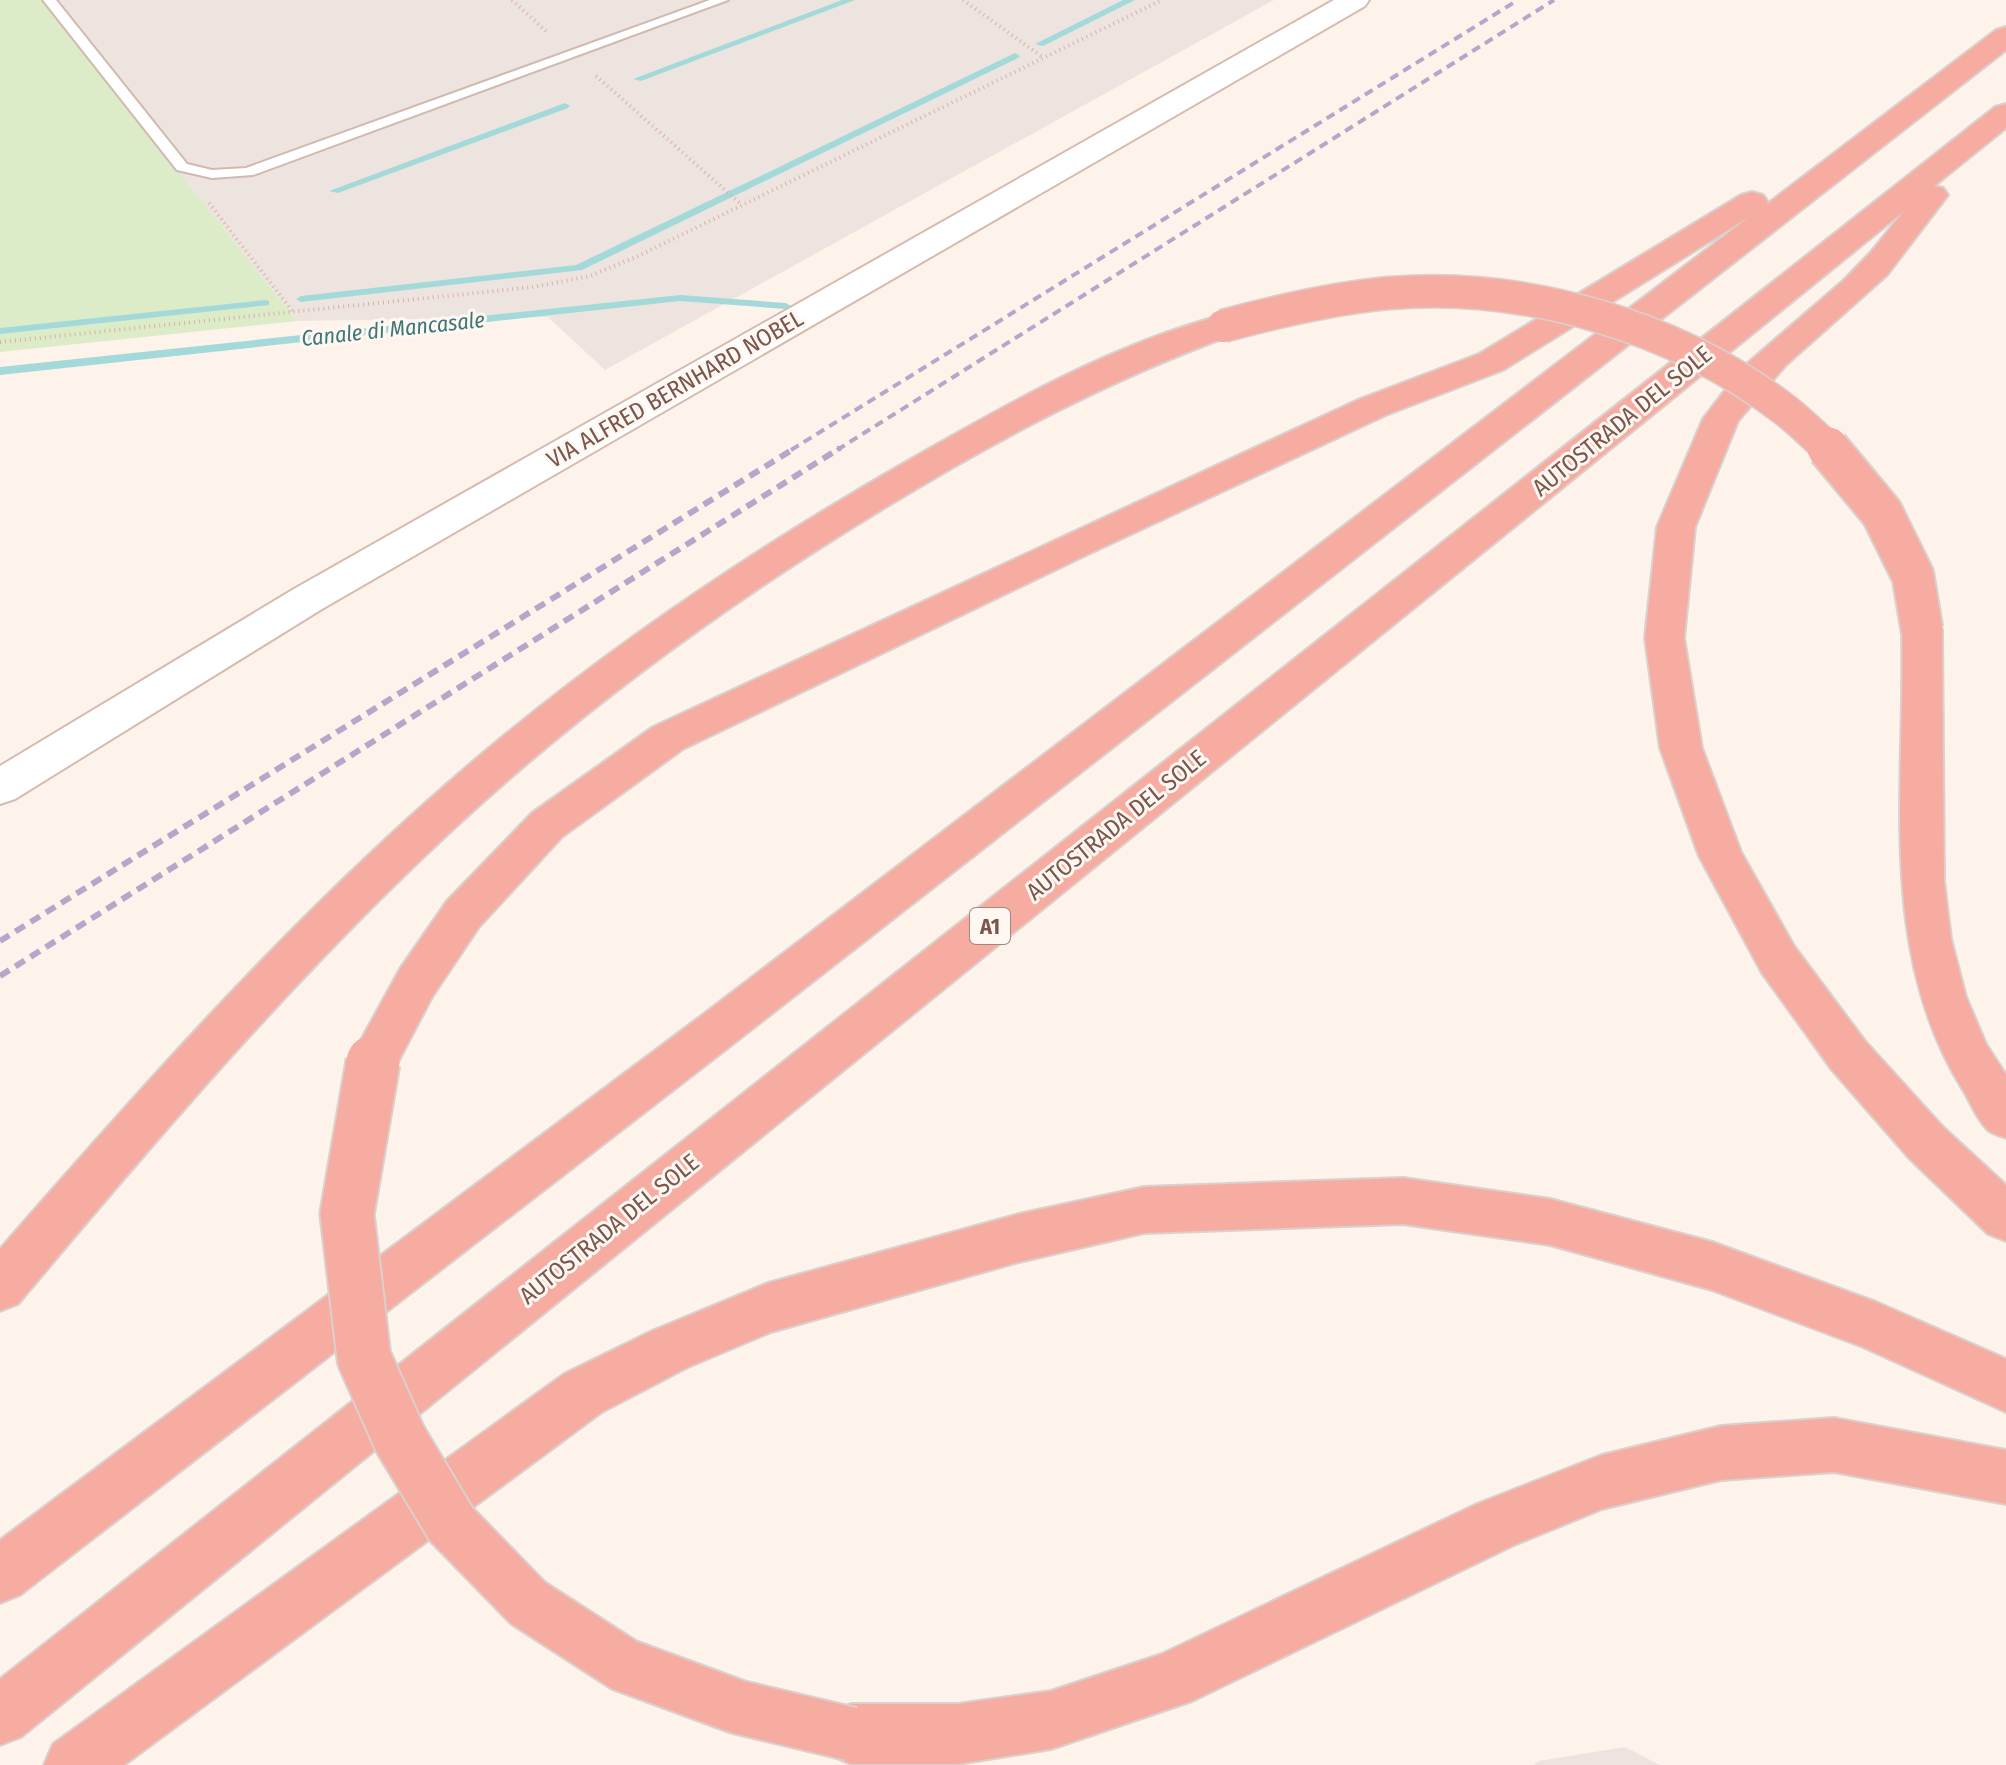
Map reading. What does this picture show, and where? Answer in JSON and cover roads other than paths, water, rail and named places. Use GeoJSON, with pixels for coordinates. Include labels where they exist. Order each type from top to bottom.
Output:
{"type":"FeatureCollection","features":[{"type":"Feature","properties":{"kind":"highway"},"geometry":{"type":"LineString","coordinates":[[0,1575],[729,1020],[2006,36]]}},
{"type":"Feature","properties":{"kind":"highway"},"geometry":{"type":"LineString","coordinates":[[1946,85],[1491,362],[1373,407],[1098,533],[668,738],[547,825],[463,914],[416,983],[373,1062],[347,1214],[364,1358],[400,1439],[451,1524],[528,1603],[624,1665],[738,1707],[851,1734],[958,1734],[1051,1720],[1156,1685],[1497,1524],[1602,1482],[1721,1453],[1834,1445],[2006,1477]]}},
{"type":"Feature","properties":{"kind":"highway"},"geometry":{"type":"LineString","coordinates":[[1993,124],[1875,269],[1752,379],[1722,418],[1697,465],[1679,514],[1668,556],[1662,630],[1680,748],[1707,823],[1741,895],[1785,971],[1864,1076],[1959,1177],[2006,1218]]}},
{"type":"Feature","properties":{"kind":"highway","name":"AUTOSTRADA DEL SOLE"},"geometry":{"type":"LineString","coordinates":[[0,1716],[1993,124]]}},
{"type":"Feature","properties":{"kind":"highway"},"geometry":{"type":"LineString","coordinates":[[0,1287],[199,1056],[313,940],[448,808],[577,700],[711,602],[845,514],[1042,402],[1164,347],[1223,326],[1339,298],[1450,292],[1546,305],[1619,325],[1671,345],[1756,388],[1809,428],[1842,461],[1892,530],[1914,579],[1922,630],[1924,671],[1919,819],[1922,911],[1929,953],[1942,1001],[1967,1053],[2006,1116]]}},
{"type":"Feature","properties":{"kind":"highway"},"geometry":{"type":"LineString","coordinates":[[74,1765],[583,1393],[670,1349],[768,1308],[1004,1241],[1144,1210],[1403,1201],[1550,1222],[1712,1266],[1876,1327],[2006,1386]]}},
{"type":"Feature","properties":{"kind":"street","name":"VIA ALFRED BERNHARD NOBEL"},"geometry":{"type":"LineString","coordinates":[[0,787],[308,599],[1355,0]]}},
{"type":"Feature","properties":{"kind":"lane"},"geometry":{"type":"LineString","coordinates":[[49,0],[182,167],[212,174],[248,172],[722,0]]}},
{"type":"Feature","properties":{"kind":"waterway"},"geometry":{"type":"LineString","coordinates":[[638,79],[850,0]]}},
{"type":"Feature","properties":{"kind":"waterway"},"geometry":{"type":"LineString","coordinates":[[1040,44],[1130,0]]}},
{"type":"Feature","properties":{"kind":"waterway"},"geometry":{"type":"LineString","coordinates":[[301,299],[578,268],[1015,56]]}},
{"type":"Feature","properties":{"kind":"waterway"},"geometry":{"type":"LineString","coordinates":[[334,191],[565,106]]}},
{"type":"Feature","properties":{"kind":"waterway","name":"Canale di Mancasale"},"geometry":{"type":"LineString","coordinates":[[0,371],[680,298],[786,306]]}},
{"type":"Feature","properties":{"kind":"waterway"},"geometry":{"type":"LineString","coordinates":[[0,331],[265,303]]}},
{"type":"Feature","properties":{"kind":"railway"},"geometry":{"type":"LineString","coordinates":[[791,450],[1518,0]]}},
{"type":"Feature","properties":{"kind":"railway"},"geometry":{"type":"LineString","coordinates":[[837,450],[1554,0]]}},
{"type":"Feature","properties":{"kind":"railway"},"geometry":{"type":"LineString","coordinates":[[0,941],[795,448]]}},
{"type":"Feature","properties":{"kind":"railway"},"geometry":{"type":"LineString","coordinates":[[0,976],[840,448]]}}]}
